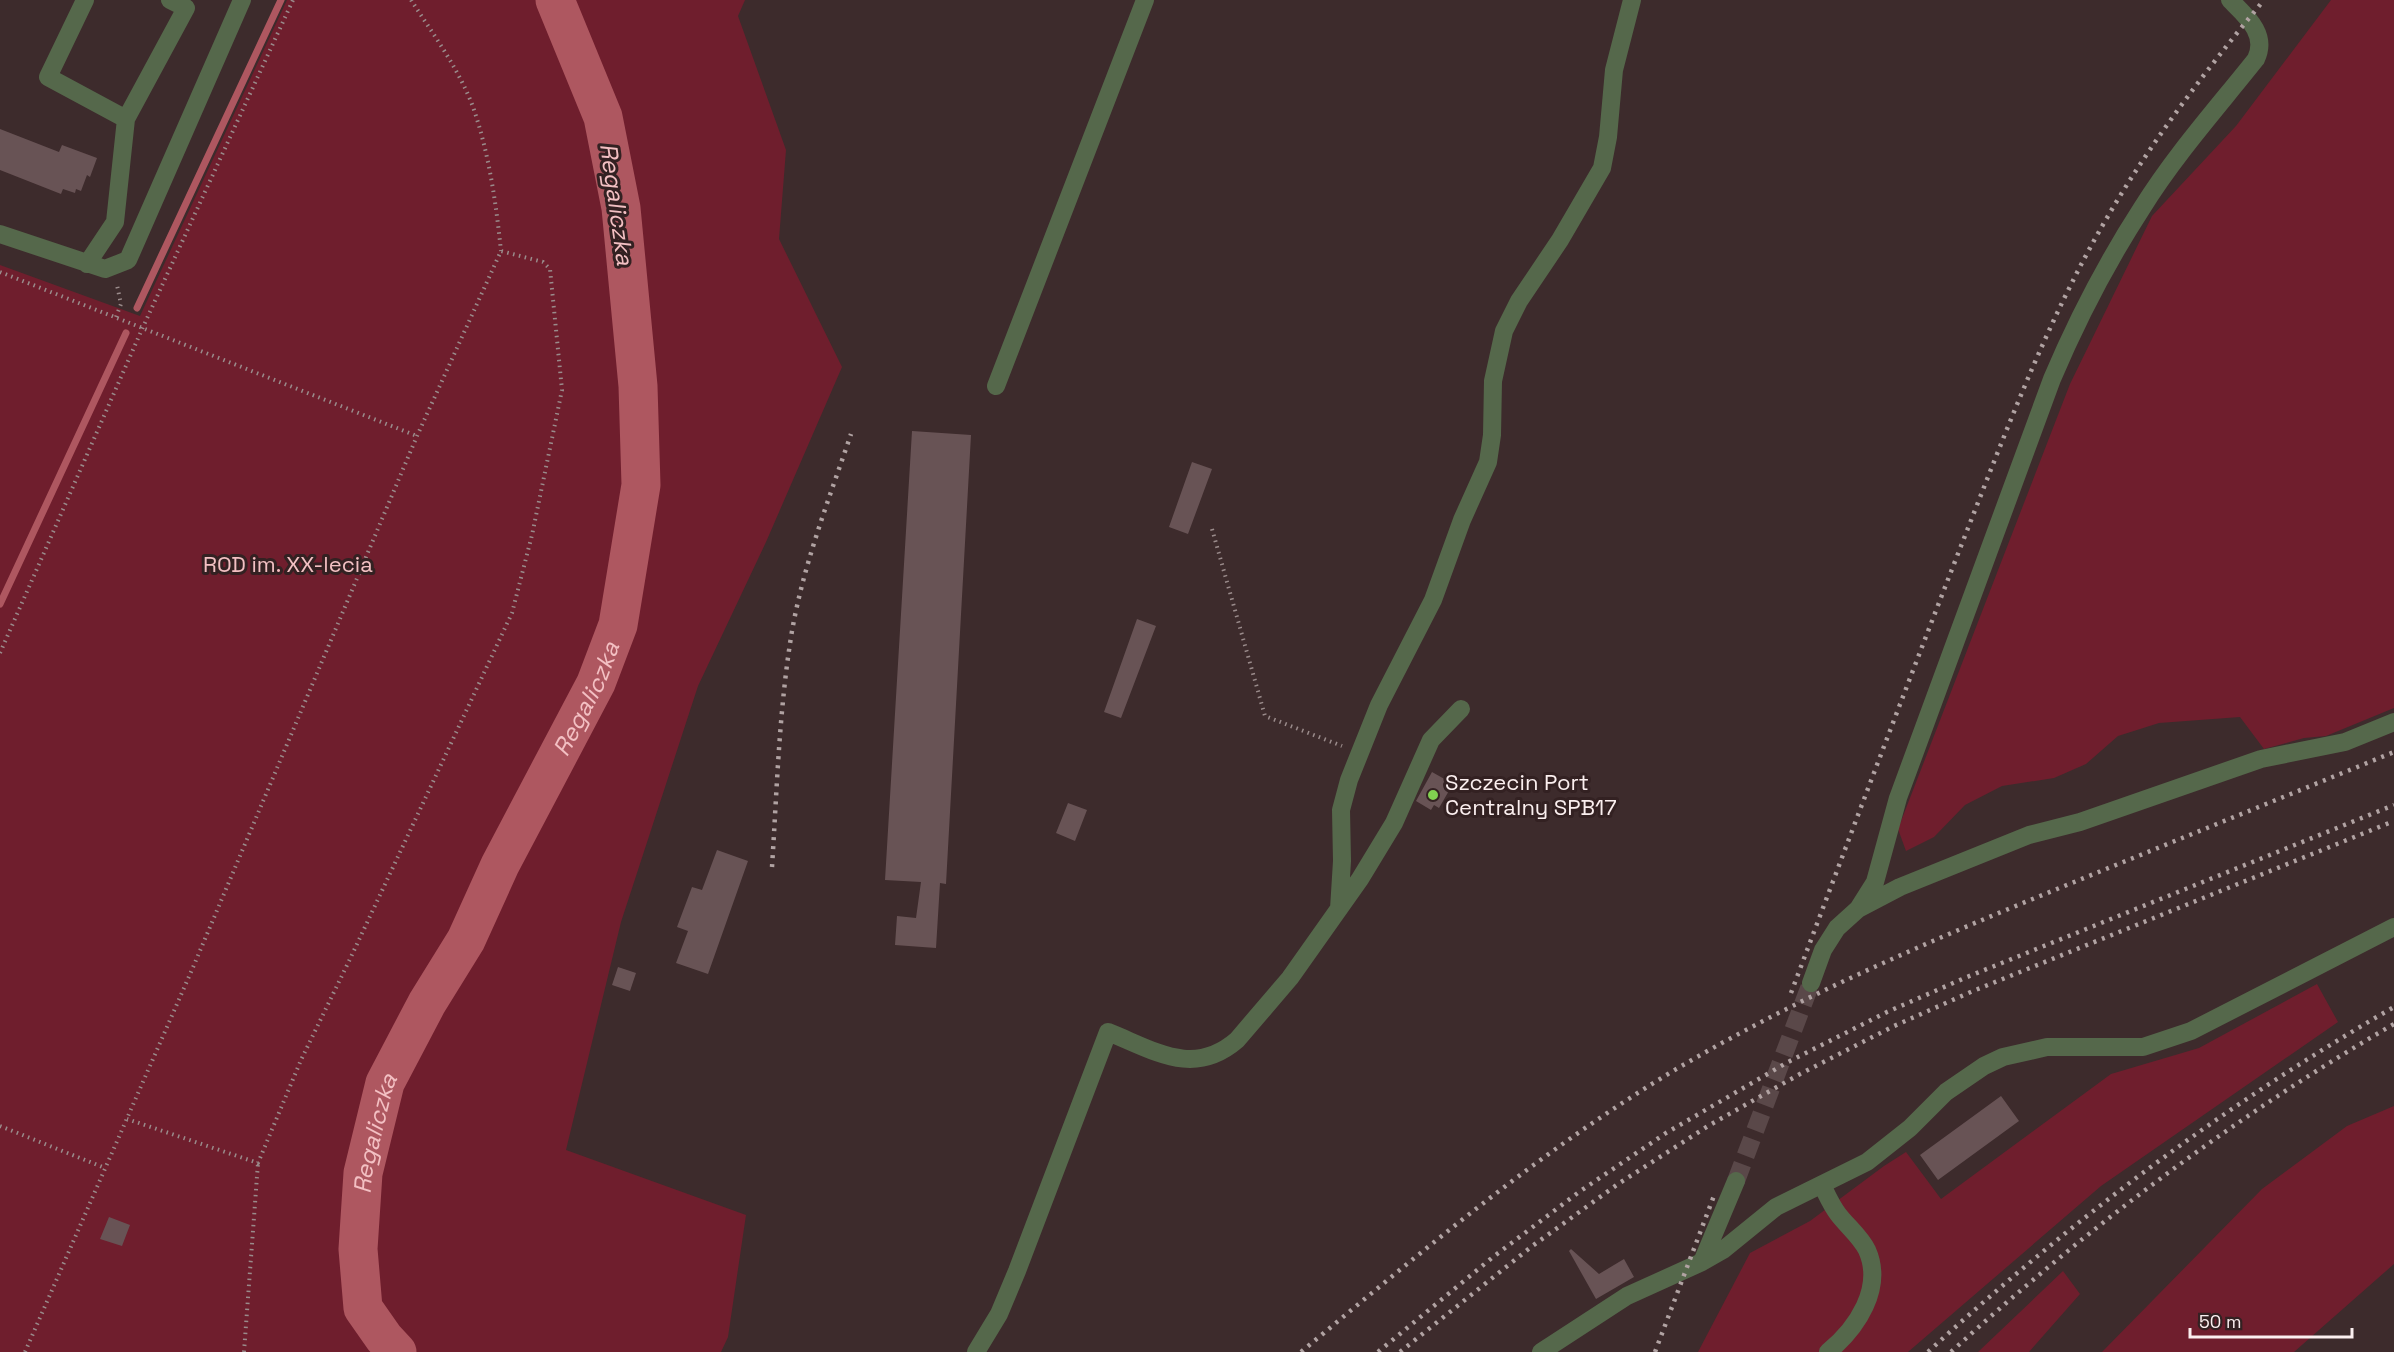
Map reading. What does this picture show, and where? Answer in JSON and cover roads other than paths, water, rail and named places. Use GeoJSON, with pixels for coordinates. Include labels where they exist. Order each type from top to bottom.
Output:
{"type":"FeatureCollection","features":[{"type":"Feature","properties":{"kind":"street"},"geometry":{"type":"LineString","coordinates":[[85,0],[48,77],[126,119]]}},
{"type":"Feature","properties":{"kind":"street"},"geometry":{"type":"LineString","coordinates":[[87,264],[115,222],[126,119],[186,8],[170,0]]}},
{"type":"Feature","properties":{"kind":"street"},"geometry":{"type":"LineString","coordinates":[[0,234],[105,270],[128,260],[242,0]]}},
{"type":"Feature","properties":{"kind":"street"},"geometry":{"type":"LineString","coordinates":[[996,386],[1145,0]]}},
{"type":"Feature","properties":{"kind":"street"},"geometry":{"type":"LineString","coordinates":[[1339,909],[1342,861],[1341,810],[1359,754],[1379,705],[1433,600],[1462,520],[1488,462],[1492,435],[1493,381],[1498,348],[1504,331],[1602,168],[1608,137],[1614,70],[1632,0]]}},
{"type":"Feature","properties":{"kind":"street"},"geometry":{"type":"LineString","coordinates":[[1858,909],[1875,882],[1898,798],[1958,640],[1970,597],[2069,338],[2142,208],[2182,152],[2260,52],[2259,35],[2230,0]]}},
{"type":"Feature","properties":{"kind":"street"},"geometry":{"type":"LineString","coordinates":[[976,1352],[999,1314],[1017,1271],[1108,1032],[1184,1060],[1202,1059],[1219,1053],[1237,1040],[1290,978],[1339,909],[1394,823],[1431,740],[1461,709]]}},
{"type":"Feature","properties":{"kind":"street"},"geometry":{"type":"LineString","coordinates":[[1811,983],[1829,938],[1847,917],[1900,887],[2003,844],[2080,822],[2261,759],[2345,742],[2394,722]]}},
{"type":"Feature","properties":{"kind":"street"},"geometry":{"type":"LineString","coordinates":[[1541,1352],[1627,1296],[1702,1262],[1736,1241],[1776,1208],[1845,1174],[1884,1150],[1946,1092],[1984,1066],[2003,1057],[2047,1047],[2127,1048],[2143,1047],[2165,1041],[2191,1031],[2394,927]]}},
{"type":"Feature","properties":{"kind":"street"},"geometry":{"type":"LineString","coordinates":[[1702,1262],[1736,1181]]}},
{"type":"Feature","properties":{"kind":"street"},"geometry":{"type":"LineString","coordinates":[[1822,1185],[1838,1215],[1866,1250],[1871,1265],[1870,1293],[1861,1313],[1850,1330],[1828,1352]]}},
{"type":"Feature","properties":{"kind":"waterway"},"geometry":{"type":"LineString","coordinates":[[137,308],[281,0]]}},
{"type":"Feature","properties":{"kind":"waterway","name":"Regaliczka"},"geometry":{"type":"LineString","coordinates":[[397,1352],[363,1308],[358,1249],[363,1173],[385,1083],[427,1003],[466,940],[500,865],[596,683],[618,625],[641,485],[638,386],[621,208],[603,117],[555,0]]}},
{"type":"Feature","properties":{"kind":"waterway"},"geometry":{"type":"LineString","coordinates":[[0,604],[126,333]]}},
{"type":"Feature","properties":{"kind":"tunnel"},"geometry":{"type":"LineString","coordinates":[[1736,1181],[1811,983]]}},
{"type":"Feature","properties":{"kind":"railway"},"geometry":{"type":"LineString","coordinates":[[1791,993],[1994,462],[2065,296],[2108,216],[2143,159],[2201,78],[2264,0]]}},
{"type":"Feature","properties":{"kind":"railway"},"geometry":{"type":"LineString","coordinates":[[772,867],[781,719],[792,631],[810,556],[851,434]]}},
{"type":"Feature","properties":{"kind":"railway"},"geometry":{"type":"LineString","coordinates":[[1301,1352],[1528,1169],[1623,1102],[1723,1043],[1824,991],[1927,944],[2394,752]]}},
{"type":"Feature","properties":{"kind":"railway"},"geometry":{"type":"LineString","coordinates":[[1378,1352],[1493,1257],[1579,1192],[1666,1133],[1788,1062],[1887,1012],[1967,977],[2394,805]]}},
{"type":"Feature","properties":{"kind":"railway"},"geometry":{"type":"LineString","coordinates":[[1400,1352],[1531,1247],[1618,1184],[1708,1126],[1800,1074],[1894,1026],[1973,991],[2394,821]]}},
{"type":"Feature","properties":{"kind":"railway"},"geometry":{"type":"LineString","coordinates":[[1928,1352],[2037,1256],[2152,1166],[2271,1083],[2394,1007]]}},
{"type":"Feature","properties":{"kind":"railway"},"geometry":{"type":"LineString","coordinates":[[1951,1352],[2055,1261],[2164,1176],[2277,1097],[2394,1024]]}},
{"type":"Feature","properties":{"kind":"railway"},"geometry":{"type":"LineString","coordinates":[[1655,1352],[1715,1193]]}},
{"type":"Feature","properties":{"kind":"place","name":"Szczecin Port Centralny SPB17"},"geometry":{"type":"Point","coordinates":[1433,795]}},
{"type":"Feature","properties":{"kind":"park label","name":"ROD im. XX-lecia"},"geometry":{"type":"Point","coordinates":[288,564]}}]}
